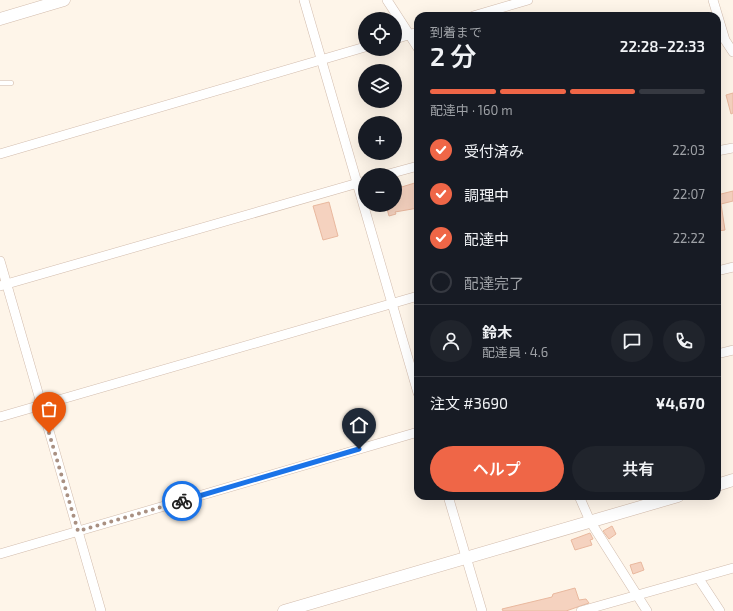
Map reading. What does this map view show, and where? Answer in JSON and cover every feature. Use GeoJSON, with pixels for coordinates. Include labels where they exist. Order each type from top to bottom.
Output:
{"type":"FeatureCollection","features":[{"type":"Feature","properties":{"kind":"street"},"geometry":{"type":"LineString","coordinates":[[0,19],[64,0]]}},
{"type":"Feature","properties":{"kind":"street"},"geometry":{"type":"LineString","coordinates":[[304,0],[358,173]]}},
{"type":"Feature","properties":{"kind":"street"},"geometry":{"type":"LineString","coordinates":[[387,0],[414,33],[402,37]]}},
{"type":"Feature","properties":{"kind":"street"},"geometry":{"type":"LineString","coordinates":[[487,12],[528,0]]}},
{"type":"Feature","properties":{"kind":"street"},"geometry":{"type":"LineString","coordinates":[[713,0],[715,12]]}},
{"type":"Feature","properties":{"kind":"street"},"geometry":{"type":"LineString","coordinates":[[721,42],[733,52]]}},
{"type":"Feature","properties":{"kind":"street"},"geometry":{"type":"LineString","coordinates":[[0,154],[358,49]]}},
{"type":"Feature","properties":{"kind":"street"},"geometry":{"type":"LineString","coordinates":[[721,150],[733,148]]}},
{"type":"Feature","properties":{"kind":"street"},"geometry":{"type":"LineString","coordinates":[[402,170],[414,167]]}},
{"type":"Feature","properties":{"kind":"street"},"geometry":{"type":"LineString","coordinates":[[3,285],[358,183]]}},
{"type":"Feature","properties":{"kind":"street"},"geometry":{"type":"LineString","coordinates":[[369,212],[414,379]]}},
{"type":"Feature","properties":{"kind":"street"},"geometry":{"type":"LineString","coordinates":[[0,261],[3,285],[41,405],[102,611]]}},
{"type":"Feature","properties":{"kind":"street"},"geometry":{"type":"LineString","coordinates":[[721,270],[733,267]]}},
{"type":"Feature","properties":{"kind":"street"},"geometry":{"type":"LineString","coordinates":[[0,417],[414,297]]}},
{"type":"Feature","properties":{"kind":"street"},"geometry":{"type":"LineString","coordinates":[[721,353],[733,350]]}},
{"type":"Feature","properties":{"kind":"street"},"geometry":{"type":"LineString","coordinates":[[0,554],[414,433]]}},
{"type":"Feature","properties":{"kind":"street"},"geometry":{"type":"LineString","coordinates":[[721,484],[733,480]]}},
{"type":"Feature","properties":{"kind":"street"},"geometry":{"type":"LineString","coordinates":[[449,500],[482,611]]}},
{"type":"Feature","properties":{"kind":"street"},"geometry":{"type":"LineString","coordinates":[[581,500],[590,521],[647,611]]}},
{"type":"Feature","properties":{"kind":"street"},"geometry":{"type":"LineString","coordinates":[[284,611],[664,500]]}},
{"type":"Feature","properties":{"kind":"street"},"geometry":{"type":"LineString","coordinates":[[581,611],[600,609],[637,595],[699,579],[733,568]]}},
{"type":"Feature","properties":{"kind":"street"},"geometry":{"type":"LineString","coordinates":[[699,579],[720,611]]}},
{"type":"Feature","properties":{"kind":"lane"},"geometry":{"type":"LineString","coordinates":[[0,83],[11,83]]}},
{"type":"Feature","properties":{"kind":"building"},"geometry":{"type":"Polygon","coordinates":[[[733,93],[733,113],[731,114],[726,95],[733,93]]]}},
{"type":"Feature","properties":{"kind":"building"},"geometry":{"type":"Polygon","coordinates":[[[414,183],[414,209],[402,211],[402,187],[414,183]]]}},
{"type":"Feature","properties":{"kind":"building"},"geometry":{"type":"Polygon","coordinates":[[[733,191],[733,201],[721,204],[721,194],[733,191]]]}},
{"type":"Feature","properties":{"kind":"building"},"geometry":{"type":"Polygon","coordinates":[[[329,202],[338,236],[323,240],[313,206],[329,202]]]}},
{"type":"Feature","properties":{"kind":"building"},"geometry":{"type":"Polygon","coordinates":[[[721,204],[725,230],[721,231],[721,204]]]}},
{"type":"Feature","properties":{"kind":"building"},"geometry":{"type":"Polygon","coordinates":[[[388,212],[395,212],[396,214],[389,216],[388,212]]]}},
{"type":"Feature","properties":{"kind":"building"},"geometry":{"type":"Polygon","coordinates":[[[612,526],[616,534],[609,539],[603,531],[612,526]]]}},
{"type":"Feature","properties":{"kind":"building"},"geometry":{"type":"Polygon","coordinates":[[[590,533],[593,539],[590,540],[592,545],[575,550],[571,540],[590,533]]]}},
{"type":"Feature","properties":{"kind":"building"},"geometry":{"type":"Polygon","coordinates":[[[641,562],[644,570],[633,574],[630,565],[641,562]]]}},
{"type":"Feature","properties":{"kind":"building"},"geometry":{"type":"Polygon","coordinates":[[[575,588],[579,600],[586,599],[589,603],[566,611],[503,611],[502,609],[552,597],[553,594],[575,588]]]}},
{"type":"Feature","properties":{"kind":"way so far"},"geometry":{"type":"LineString","coordinates":[[49,433],[78,531],[182,501]]}},
{"type":"Feature","properties":{"kind":"route"},"geometry":{"type":"LineString","coordinates":[[182,501],[359,449]]}}]}
